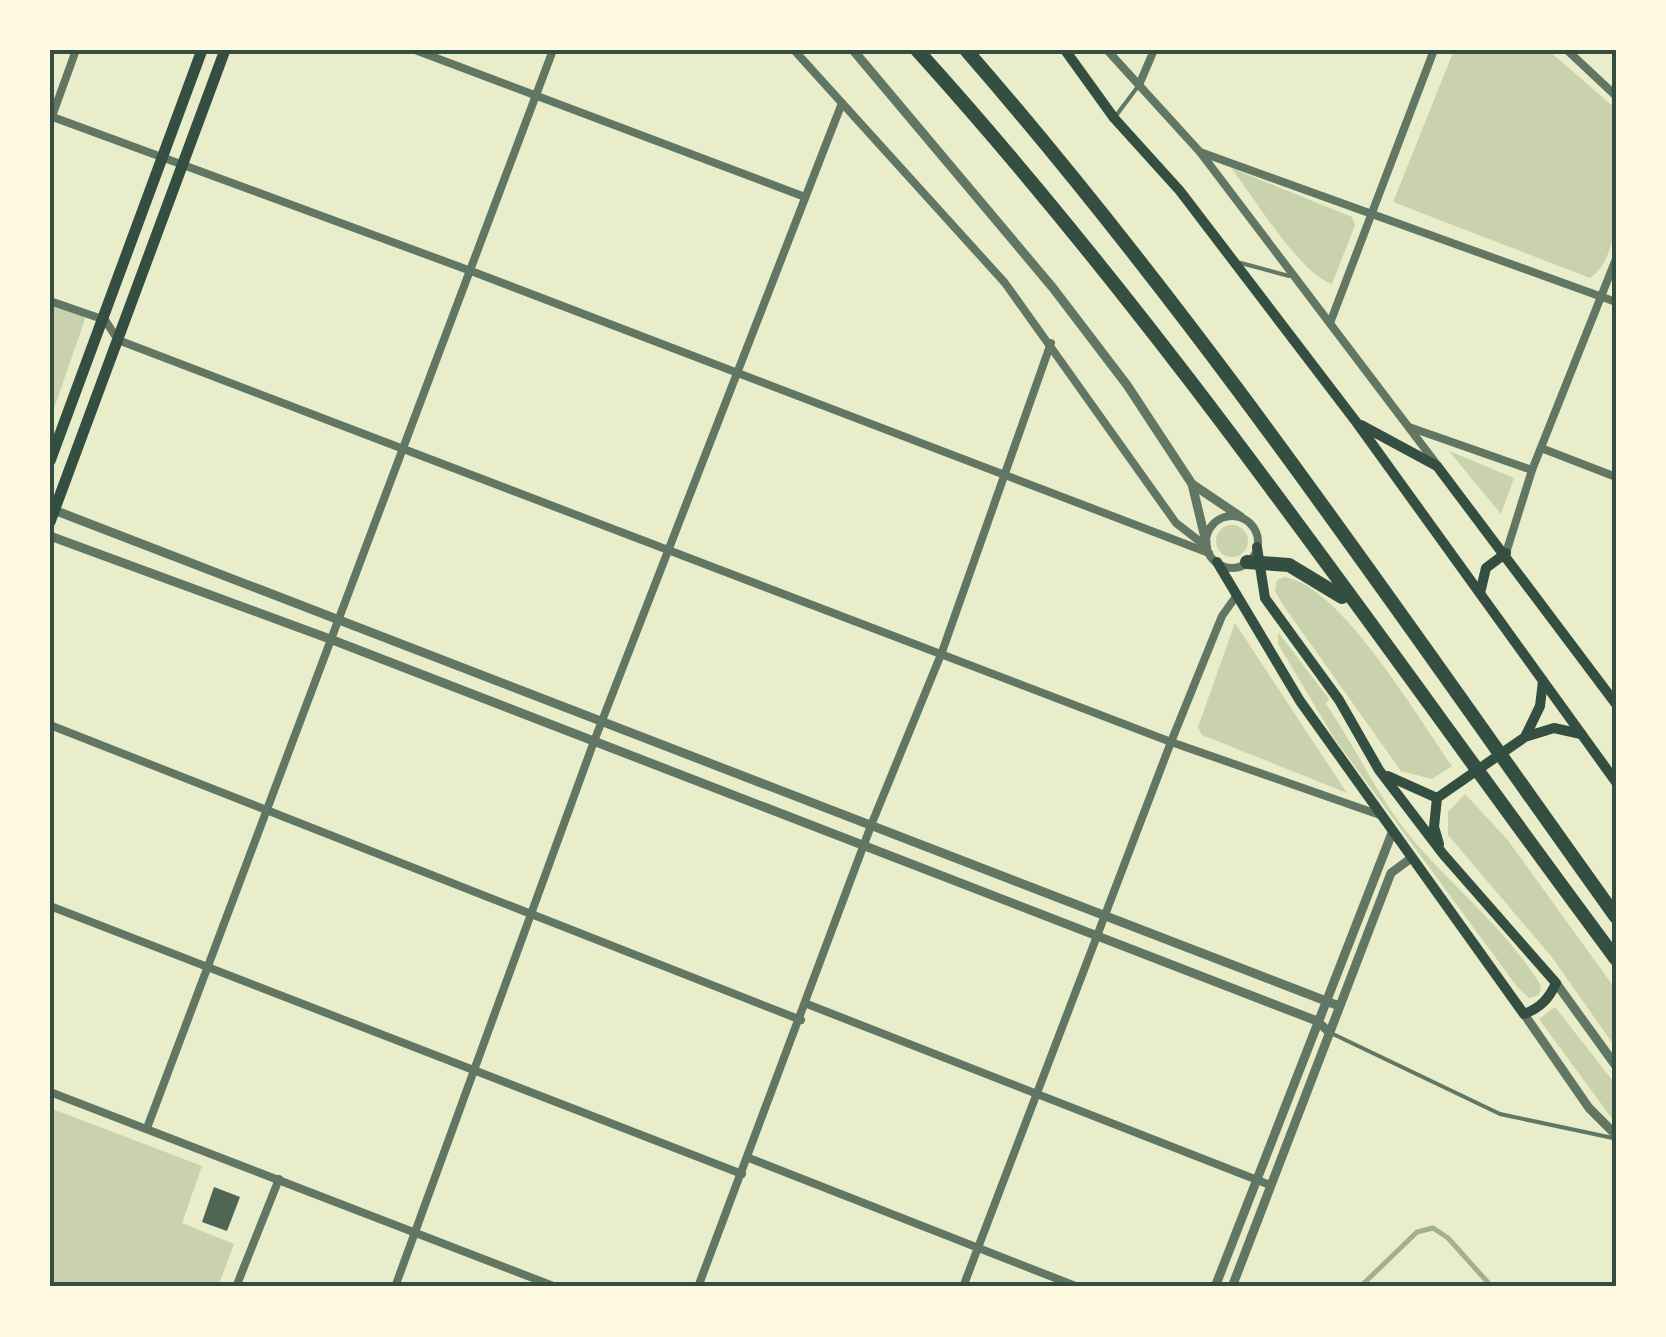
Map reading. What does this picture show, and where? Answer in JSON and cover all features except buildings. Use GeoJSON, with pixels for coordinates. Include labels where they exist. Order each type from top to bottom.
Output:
{"type":"FeatureCollection","features":[{"type":"Feature","properties":{"kind":"highway"},"geometry":{"type":"LineString","coordinates":[[918,50],[978,117],[1174,362],[1616,958]]}},
{"type":"Feature","properties":{"kind":"highway"},"geometry":{"type":"LineString","coordinates":[[966,50],[1037,132],[1236,388],[1616,917]]}},
{"type":"Feature","properties":{"kind":"highway"},"geometry":{"type":"LineString","coordinates":[[1254,557],[1288,565],[1331,588],[1362,613]]}},
{"type":"Feature","properties":{"kind":"main road"},"geometry":{"type":"LineString","coordinates":[[50,461],[202,50]]}},
{"type":"Feature","properties":{"kind":"main road"},"geometry":{"type":"LineString","coordinates":[[51,515],[225,50]]}},
{"type":"Feature","properties":{"kind":"main road"},"geometry":{"type":"LineString","coordinates":[[1065,50],[1114,118],[1236,262],[1616,782]]}},
{"type":"Feature","properties":{"kind":"main road"},"geometry":{"type":"LineString","coordinates":[[1357,423],[1438,466],[1616,704]]}},
{"type":"Feature","properties":{"kind":"main road"},"geometry":{"type":"LineString","coordinates":[[1210,551],[1300,702],[1410,858],[1524,1014],[1540,1006],[1556,983],[1443,854],[1379,770],[1339,700],[1271,608],[1254,557]]}},
{"type":"Feature","properties":{"kind":"main road"},"geometry":{"type":"LineString","coordinates":[[1480,593],[1486,568],[1506,553]]}},
{"type":"Feature","properties":{"kind":"main road"},"geometry":{"type":"LineString","coordinates":[[1261,584],[1268,572],[1288,565]]}},
{"type":"Feature","properties":{"kind":"main road"},"geometry":{"type":"LineString","coordinates":[[1522,739],[1540,706],[1544,680]]}},
{"type":"Feature","properties":{"kind":"main road"},"geometry":{"type":"LineString","coordinates":[[1443,854],[1434,827],[1437,798],[1522,739],[1554,728],[1581,734]]}},
{"type":"Feature","properties":{"kind":"main road"},"geometry":{"type":"LineString","coordinates":[[1379,770],[1406,788],[1437,798]]}},
{"type":"Feature","properties":{"kind":"street"},"geometry":{"type":"LineString","coordinates":[[76,50],[51,118],[184,163],[1004,478],[1210,551]]}},
{"type":"Feature","properties":{"kind":"street"},"geometry":{"type":"LineString","coordinates":[[415,50],[805,197]]}},
{"type":"Feature","properties":{"kind":"street"},"geometry":{"type":"LineString","coordinates":[[147,1128],[552,50]]}},
{"type":"Feature","properties":{"kind":"street"},"geometry":{"type":"LineString","coordinates":[[794,50],[1005,283],[1052,343],[1176,523],[1232,567],[1254,557],[1252,526],[1192,484]]}},
{"type":"Feature","properties":{"kind":"street"},"geometry":{"type":"LineString","coordinates":[[853,50],[1053,288],[1127,385],[1192,484],[1210,551]]}},
{"type":"Feature","properties":{"kind":"street"},"geometry":{"type":"LineString","coordinates":[[1107,50],[1200,152],[1290,276],[1330,322],[1438,466]]}},
{"type":"Feature","properties":{"kind":"street"},"geometry":{"type":"LineString","coordinates":[[1139,85],[1154,50]]}},
{"type":"Feature","properties":{"kind":"street"},"geometry":{"type":"LineString","coordinates":[[1330,322],[1434,50]]}},
{"type":"Feature","properties":{"kind":"street"},"geometry":{"type":"LineString","coordinates":[[1568,50],[1616,96]]}},
{"type":"Feature","properties":{"kind":"street"},"geometry":{"type":"LineString","coordinates":[[395,1287],[593,744],[842,102]]}},
{"type":"Feature","properties":{"kind":"street"},"geometry":{"type":"LineString","coordinates":[[1200,152],[1616,302]]}},
{"type":"Feature","properties":{"kind":"street"},"geometry":{"type":"LineString","coordinates":[[1506,553],[1532,470],[1616,259]]}},
{"type":"Feature","properties":{"kind":"street"},"geometry":{"type":"LineString","coordinates":[[50,301],[105,320],[118,340],[1171,742],[1380,815]]}},
{"type":"Feature","properties":{"kind":"street"},"geometry":{"type":"LineString","coordinates":[[698,1287],[872,823],[942,652],[1052,343]]}},
{"type":"Feature","properties":{"kind":"street"},"geometry":{"type":"LineString","coordinates":[[1407,426],[1532,470]]}},
{"type":"Feature","properties":{"kind":"street"},"geometry":{"type":"LineString","coordinates":[[1541,448],[1616,477]]}},
{"type":"Feature","properties":{"kind":"street"},"geometry":{"type":"LineString","coordinates":[[51,515],[338,616],[601,723],[872,823],[1339,1006]]}},
{"type":"Feature","properties":{"kind":"street"},"geometry":{"type":"LineString","coordinates":[[1210,551],[1217,521],[1241,518]]}},
{"type":"Feature","properties":{"kind":"street"},"geometry":{"type":"LineString","coordinates":[[50,536],[865,844],[1317,1021],[1329,1032]]}},
{"type":"Feature","properties":{"kind":"street"},"geometry":{"type":"LineString","coordinates":[[964,1287],[1171,742],[1222,616],[1237,595]]}},
{"type":"Feature","properties":{"kind":"street"},"geometry":{"type":"LineString","coordinates":[[50,725],[801,1020]]}},
{"type":"Feature","properties":{"kind":"street"},"geometry":{"type":"LineString","coordinates":[[1215,1287],[1392,833]]}},
{"type":"Feature","properties":{"kind":"street"},"geometry":{"type":"LineString","coordinates":[[1232,1287],[1391,873],[1410,858]]}},
{"type":"Feature","properties":{"kind":"street"},"geometry":{"type":"LineString","coordinates":[[50,906],[742,1174]]}},
{"type":"Feature","properties":{"kind":"street"},"geometry":{"type":"LineString","coordinates":[[1556,983],[1616,1066]]}},
{"type":"Feature","properties":{"kind":"street"},"geometry":{"type":"LineString","coordinates":[[807,1004],[1270,1185]]}},
{"type":"Feature","properties":{"kind":"street"},"geometry":{"type":"LineString","coordinates":[[1524,1014],[1589,1108],[1616,1137]]}},
{"type":"Feature","properties":{"kind":"street"},"geometry":{"type":"LineString","coordinates":[[50,1092],[556,1287]]}},
{"type":"Feature","properties":{"kind":"street"},"geometry":{"type":"LineString","coordinates":[[749,1158],[1078,1287]]}},
{"type":"Feature","properties":{"kind":"street"},"geometry":{"type":"LineString","coordinates":[[236,1287],[279,1179]]}},
{"type":"Feature","properties":{"kind":"lane"},"geometry":{"type":"LineString","coordinates":[[1114,118],[1139,85]]}},
{"type":"Feature","properties":{"kind":"lane"},"geometry":{"type":"LineString","coordinates":[[1236,262],[1290,276]]}},
{"type":"Feature","properties":{"kind":"lane"},"geometry":{"type":"LineString","coordinates":[[1329,1032],[1500,1114],[1616,1137]]}},
{"type":"Feature","properties":{"kind":"green space"},"geometry":{"type":"Polygon","coordinates":[[[1454,50],[1548,50],[1616,109],[1615,224],[1611,247],[1590,278],[1393,202],[1454,50]]]}},
{"type":"Feature","properties":{"kind":"green space"},"geometry":{"type":"Polygon","coordinates":[[[1231,168],[1352,217],[1355,225],[1332,284],[1319,277],[1292,250],[1231,168]]]}},
{"type":"Feature","properties":{"kind":"green space"},"geometry":{"type":"Polygon","coordinates":[[[50,301],[82,311],[85,319],[50,420],[50,301]]]}},
{"type":"Feature","properties":{"kind":"green space"},"geometry":{"type":"Polygon","coordinates":[[[1449,451],[1514,478],[1501,514],[1449,451]]]}},
{"type":"Feature","properties":{"kind":"green space"},"geometry":{"type":"Polygon","coordinates":[[[1232,525],[1243,530],[1248,541],[1243,552],[1232,557],[1221,552],[1216,541],[1221,530],[1232,525]]]}},
{"type":"Feature","properties":{"kind":"green space"},"geometry":{"type":"Polygon","coordinates":[[[1284,577],[1330,603],[1354,628],[1452,766],[1432,779],[1401,771],[1283,605],[1275,591],[1277,580],[1284,577]]]}},
{"type":"Feature","properties":{"kind":"green space"},"geometry":{"type":"Polygon","coordinates":[[[1235,623],[1347,793],[1202,735],[1198,727],[1235,623]]]}},
{"type":"Feature","properties":{"kind":"green space"},"geometry":{"type":"Polygon","coordinates":[[[1278,632],[1329,699],[1326,704],[1401,825],[1513,947],[1541,986],[1539,995],[1529,998],[1518,988],[1334,738],[1278,644],[1278,632]]]}},
{"type":"Feature","properties":{"kind":"green space"},"geometry":{"type":"Polygon","coordinates":[[[1465,794],[1507,839],[1616,990],[1616,1048],[1551,956],[1448,835],[1448,812],[1465,794]]]}},
{"type":"Feature","properties":{"kind":"green space"},"geometry":{"type":"Polygon","coordinates":[[[1555,1007],[1616,1085],[1616,1124],[1539,1019],[1555,1007]]]}},
{"type":"Feature","properties":{"kind":"green space"},"geometry":{"type":"Polygon","coordinates":[[[50,1108],[202,1166],[182,1223],[234,1244],[218,1287],[50,1287],[50,1108]]]}},
{"type":"Feature","properties":{"kind":"waterway"},"geometry":{"type":"LineString","coordinates":[[1360,1287],[1417,1232],[1433,1228],[1448,1238],[1492,1287]]}}]}
